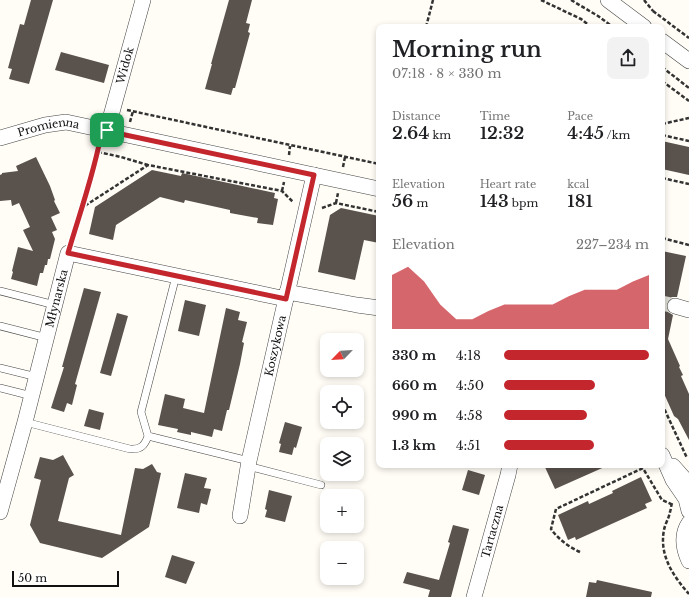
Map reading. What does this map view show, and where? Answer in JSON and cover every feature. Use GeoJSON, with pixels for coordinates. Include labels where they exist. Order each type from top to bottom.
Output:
{"type":"FeatureCollection","features":[{"type":"Feature","properties":{"kind":"street","name":"Widok"},"geometry":{"type":"LineString","coordinates":[[104,130],[113,107],[143,0]]}},
{"type":"Feature","properties":{"kind":"street"},"geometry":{"type":"LineString","coordinates":[[608,0],[624,4],[641,24]]}},
{"type":"Feature","properties":{"kind":"street"},"geometry":{"type":"LineString","coordinates":[[665,42],[689,61]]}},
{"type":"Feature","properties":{"kind":"street","name":"Promienna"},"geometry":{"type":"LineString","coordinates":[[0,138],[45,125],[66,122],[376,188]]}},
{"type":"Feature","properties":{"kind":"street","name":"Koszykowa"},"geometry":{"type":"LineString","coordinates":[[240,516],[249,463],[314,175]]}},
{"type":"Feature","properties":{"kind":"street"},"geometry":{"type":"LineString","coordinates":[[68,253],[176,276],[286,296],[376,308]]}},
{"type":"Feature","properties":{"kind":"street","name":"Młynarska"},"geometry":{"type":"LineString","coordinates":[[0,512],[32,396],[68,253]]}},
{"type":"Feature","properties":{"kind":"street"},"geometry":{"type":"LineString","coordinates":[[665,459],[689,484]]}},
{"type":"Feature","properties":{"kind":"street"},"geometry":{"type":"LineString","coordinates":[[665,462],[673,480],[686,499],[689,510]]}},
{"type":"Feature","properties":{"kind":"street","name":"Tartaczna"},"geometry":{"type":"LineString","coordinates":[[474,597],[509,468]]}},
{"type":"Feature","properties":{"kind":"street"},"geometry":{"type":"LineString","coordinates":[[688,521],[683,540],[689,561]]}},
{"type":"Feature","properties":{"kind":"lane"},"geometry":{"type":"LineString","coordinates":[[25,422],[130,449],[141,448],[145,444],[148,436],[141,412],[176,276]]}},
{"type":"Feature","properties":{"kind":"lane"},"geometry":{"type":"LineString","coordinates":[[0,291],[55,305]]}},
{"type":"Feature","properties":{"kind":"lane"},"geometry":{"type":"LineString","coordinates":[[0,326],[46,338]]}},
{"type":"Feature","properties":{"kind":"lane"},"geometry":{"type":"LineString","coordinates":[[0,368],[36,378]]}},
{"type":"Feature","properties":{"kind":"lane"},"geometry":{"type":"LineString","coordinates":[[0,388],[32,396]]}},
{"type":"Feature","properties":{"kind":"lane"},"geometry":{"type":"LineString","coordinates":[[148,436],[249,463],[321,485]]}},
{"type":"Feature","properties":{"kind":"path"},"geometry":{"type":"LineString","coordinates":[[427,24],[433,0]]}},
{"type":"Feature","properties":{"kind":"path"},"geometry":{"type":"LineString","coordinates":[[541,0],[581,19],[587,24]]}},
{"type":"Feature","properties":{"kind":"path"},"geometry":{"type":"LineString","coordinates":[[571,0],[609,24]]}},
{"type":"Feature","properties":{"kind":"path"},"geometry":{"type":"LineString","coordinates":[[653,11],[689,38]]}},
{"type":"Feature","properties":{"kind":"path"},"geometry":{"type":"LineString","coordinates":[[665,69],[689,88]]}},
{"type":"Feature","properties":{"kind":"path"},"geometry":{"type":"LineString","coordinates":[[665,82],[689,101]]}},
{"type":"Feature","properties":{"kind":"path"},"geometry":{"type":"LineString","coordinates":[[113,107],[376,163]]}},
{"type":"Feature","properties":{"kind":"path"},"geometry":{"type":"LineString","coordinates":[[665,123],[689,118]]}},
{"type":"Feature","properties":{"kind":"path"},"geometry":{"type":"LineString","coordinates":[[68,253],[104,130]]}},
{"type":"Feature","properties":{"kind":"path"},"geometry":{"type":"LineString","coordinates":[[665,136],[689,141]]}},
{"type":"Feature","properties":{"kind":"path"},"geometry":{"type":"LineString","coordinates":[[98,152],[148,165],[282,191],[296,204],[317,210],[336,203],[376,211]]}},
{"type":"Feature","properties":{"kind":"path"},"geometry":{"type":"LineString","coordinates":[[80,209],[148,165]]}},
{"type":"Feature","properties":{"kind":"path"},"geometry":{"type":"LineString","coordinates":[[665,179],[689,184]]}},
{"type":"Feature","properties":{"kind":"path"},"geometry":{"type":"LineString","coordinates":[[665,239],[689,245]]}},
{"type":"Feature","properties":{"kind":"path"},"geometry":{"type":"LineString","coordinates":[[665,411],[689,463]]}},
{"type":"Feature","properties":{"kind":"path"},"geometry":{"type":"LineString","coordinates":[[580,552],[572,549],[551,529],[556,509],[640,468]]}},
{"type":"Feature","properties":{"kind":"path"},"geometry":{"type":"LineString","coordinates":[[643,468],[662,500],[671,504]]}},
{"type":"Feature","properties":{"kind":"building"},"geometry":{"type":"Polygon","coordinates":[[[31,0],[53,0],[29,84],[9,79],[12,69],[8,68],[20,24],[24,25],[31,0]]]}},
{"type":"Feature","properties":{"kind":"building"},"geometry":{"type":"Polygon","coordinates":[[[229,0],[252,0],[246,23],[250,24],[248,32],[250,33],[235,88],[233,88],[231,95],[205,89],[229,0]]]}},
{"type":"Feature","properties":{"kind":"building"},"geometry":{"type":"Polygon","coordinates":[[[61,52],[109,65],[104,83],[55,70],[61,52]]]}},
{"type":"Feature","properties":{"kind":"building"},"geometry":{"type":"Polygon","coordinates":[[[665,142],[689,147],[689,175],[665,170],[665,142]]]}},
{"type":"Feature","properties":{"kind":"building"},"geometry":{"type":"Polygon","coordinates":[[[36,157],[50,186],[55,200],[54,201],[60,213],[51,217],[57,230],[52,232],[55,239],[50,259],[48,259],[47,265],[45,265],[43,273],[40,273],[37,286],[11,279],[18,247],[33,251],[23,230],[30,227],[19,203],[12,206],[11,200],[0,201],[0,175],[2,173],[18,171],[16,166],[36,157]]]}},
{"type":"Feature","properties":{"kind":"building"},"geometry":{"type":"Polygon","coordinates":[[[152,170],[181,176],[182,173],[275,193],[274,198],[278,199],[273,225],[257,223],[258,218],[230,213],[230,210],[185,200],[184,203],[160,197],[116,225],[113,240],[89,234],[95,207],[152,170]]]}},
{"type":"Feature","properties":{"kind":"building"},"geometry":{"type":"Polygon","coordinates":[[[341,208],[376,215],[376,242],[364,240],[355,280],[318,272],[330,215],[341,208]]]}},
{"type":"Feature","properties":{"kind":"building"},"geometry":{"type":"Polygon","coordinates":[[[665,252],[686,256],[677,297],[672,297],[668,300],[666,303],[666,308],[668,312],[673,315],[668,339],[680,366],[679,367],[683,375],[681,376],[689,394],[689,440],[678,419],[674,416],[665,396],[665,252]]]}},
{"type":"Feature","properties":{"kind":"building"},"geometry":{"type":"Polygon","coordinates":[[[84,288],[101,292],[75,384],[77,385],[72,405],[67,403],[64,412],[51,408],[64,367],[62,367],[84,288]]]}},
{"type":"Feature","properties":{"kind":"building"},"geometry":{"type":"Polygon","coordinates":[[[185,300],[206,305],[199,336],[178,331],[185,300]]]}},
{"type":"Feature","properties":{"kind":"building"},"geometry":{"type":"Polygon","coordinates":[[[226,308],[240,312],[238,320],[247,322],[242,342],[244,343],[240,364],[229,410],[227,410],[222,431],[214,429],[212,437],[191,432],[191,435],[177,432],[178,429],[158,425],[165,394],[185,399],[183,408],[204,413],[226,308]]]}},
{"type":"Feature","properties":{"kind":"building"},"geometry":{"type":"Polygon","coordinates":[[[117,313],[128,316],[111,376],[100,373],[117,313]]]}},
{"type":"Feature","properties":{"kind":"building"},"geometry":{"type":"Polygon","coordinates":[[[89,409],[104,413],[100,430],[84,426],[89,409]]]}},
{"type":"Feature","properties":{"kind":"building"},"geometry":{"type":"Polygon","coordinates":[[[285,422],[302,427],[296,448],[294,447],[292,455],[279,452],[281,444],[279,443],[285,422]]]}},
{"type":"Feature","properties":{"kind":"building"},"geometry":{"type":"Polygon","coordinates":[[[63,455],[74,475],[69,478],[58,521],[121,535],[135,468],[143,469],[152,464],[157,472],[161,473],[149,527],[102,558],[40,543],[30,525],[41,480],[34,478],[40,457],[53,460],[63,455]]]}},
{"type":"Feature","properties":{"kind":"building"},"geometry":{"type":"Polygon","coordinates":[[[545,468],[602,468],[555,489],[545,468]]]}},
{"type":"Feature","properties":{"kind":"building"},"geometry":{"type":"Polygon","coordinates":[[[468,470],[485,475],[479,495],[462,490],[468,470]]]}},
{"type":"Feature","properties":{"kind":"building"},"geometry":{"type":"Polygon","coordinates":[[[185,473],[207,478],[204,488],[211,489],[207,505],[201,503],[199,513],[177,508],[185,473]]]}},
{"type":"Feature","properties":{"kind":"building"},"geometry":{"type":"Polygon","coordinates":[[[641,477],[652,501],[645,504],[647,508],[576,540],[575,537],[568,540],[558,515],[588,501],[589,504],[613,493],[612,491],[641,477]]]}},
{"type":"Feature","properties":{"kind":"building"},"geometry":{"type":"Polygon","coordinates":[[[269,490],[292,496],[285,522],[265,517],[269,490]]]}},
{"type":"Feature","properties":{"kind":"building"},"geometry":{"type":"Polygon","coordinates":[[[453,525],[469,529],[451,597],[428,597],[430,590],[403,583],[407,572],[439,580],[450,543],[448,542],[453,525]]]}},
{"type":"Feature","properties":{"kind":"building"},"geometry":{"type":"Polygon","coordinates":[[[172,555],[195,562],[186,584],[165,577],[172,555]]]}},
{"type":"Feature","properties":{"kind":"building"},"geometry":{"type":"Polygon","coordinates":[[[597,580],[652,592],[651,597],[586,597],[589,582],[596,583],[597,580]]]}},
{"type":"Feature","properties":{"kind":"tunnel"},"geometry":{"type":"LineString","coordinates":[[665,304],[675,306]]}},
{"type":"Feature","properties":{"kind":"route"},"geometry":{"type":"LineString","coordinates":[[102,130],[107,130],[314,175],[286,299],[68,253],[97,156],[102,130]]}}]}
